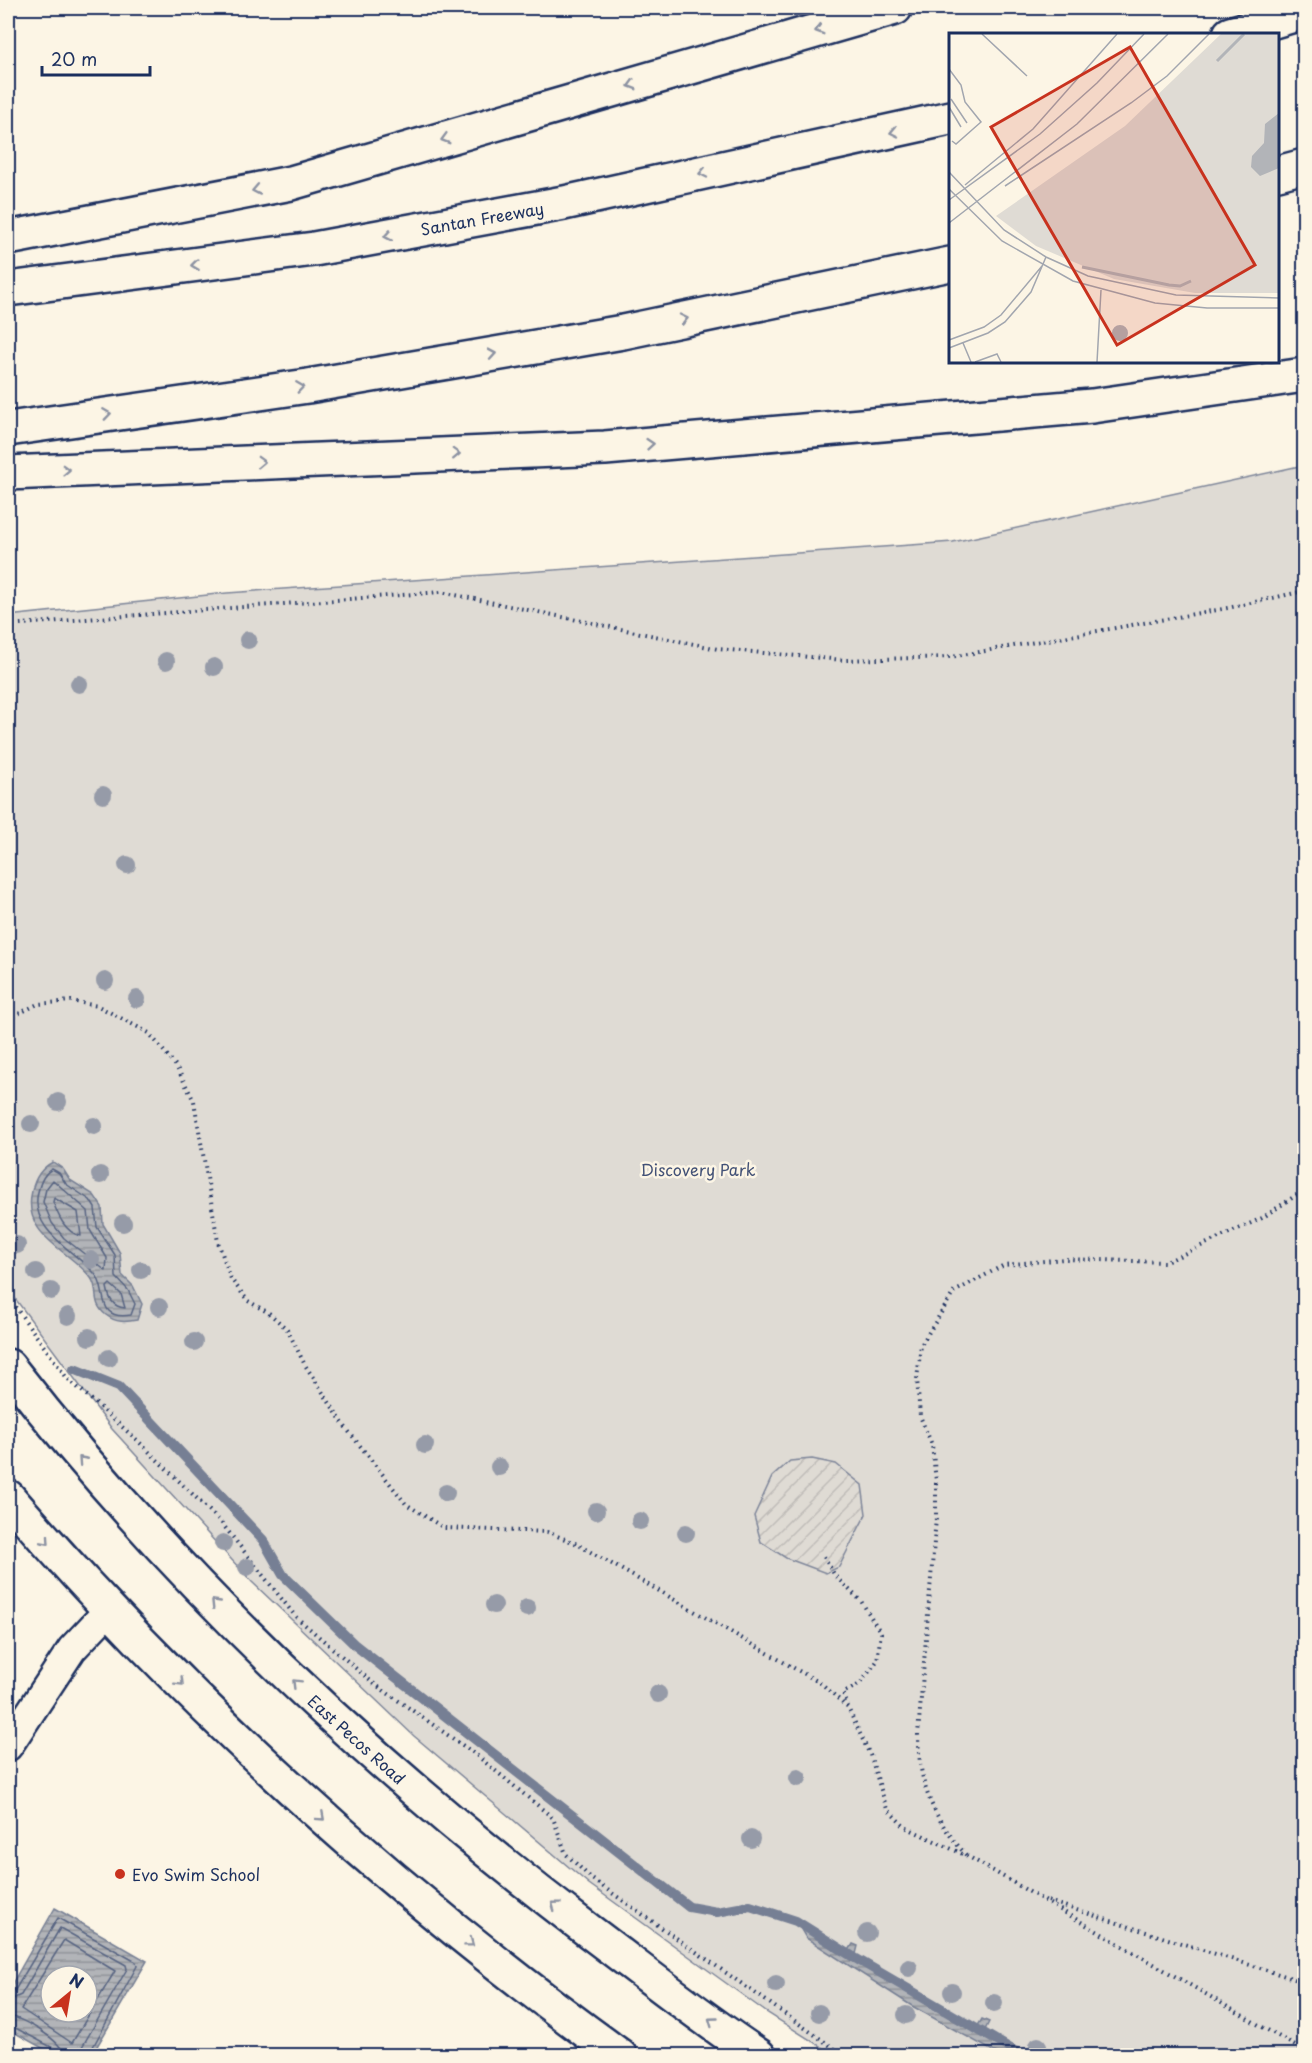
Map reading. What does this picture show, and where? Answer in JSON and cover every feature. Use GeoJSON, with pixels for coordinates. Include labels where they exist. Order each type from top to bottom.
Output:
{"type":"FeatureCollection","features":[{"type":"Feature","properties":{"kind":"main road"},"geometry":{"type":"LineString","coordinates":[[8,238],[291,183],[895,8]]}},
{"type":"Feature","properties":{"kind":"main road"},"geometry":{"type":"LineString","coordinates":[[1233,33],[1305,12]]}},
{"type":"Feature","properties":{"kind":"main road","name":"Santan Freeway"},"geometry":{"type":"LineString","coordinates":[[8,289],[314,249],[564,203],[949,118]]}},
{"type":"Feature","properties":{"kind":"main road"},"geometry":{"type":"LineString","coordinates":[[1279,173],[1305,166]]}},
{"type":"Feature","properties":{"kind":"main road"},"geometry":{"type":"LineString","coordinates":[[8,429],[308,386],[623,332],[949,264]]}},
{"type":"Feature","properties":{"kind":"main road"},"geometry":{"type":"LineString","coordinates":[[8,473],[604,448],[1092,405],[1305,375]]}},
{"type":"Feature","properties":{"kind":"main road","name":"East Pecos Road"},"geometry":{"type":"LineString","coordinates":[[8,1366],[77,1454],[138,1522],[216,1605],[355,1738],[506,1868],[759,2055]]}},
{"type":"Feature","properties":{"kind":"main road"},"geometry":{"type":"LineString","coordinates":[[8,1497],[108,1611],[252,1754],[441,1920],[620,2055]]}},
{"type":"Feature","properties":{"kind":"street"},"geometry":{"type":"LineString","coordinates":[[8,1746],[72,1649],[108,1611]]}},
{"type":"Feature","properties":{"kind":"path"},"geometry":{"type":"LineString","coordinates":[[8,625],[441,592],[718,649],[844,660],[951,657],[1228,608],[1305,591]]}},
{"type":"Feature","properties":{"kind":"path"},"geometry":{"type":"LineString","coordinates":[[8,1019],[38,1004],[71,1001],[98,1006],[149,1033],[176,1065],[194,1101],[218,1242],[231,1279],[248,1301],[269,1313],[287,1329],[305,1365],[346,1428],[406,1504],[444,1528],[547,1532],[575,1543],[822,1684],[849,1708]]}},
{"type":"Feature","properties":{"kind":"path"},"geometry":{"type":"LineString","coordinates":[[969,1857],[946,1832],[926,1796],[918,1766],[918,1734],[936,1518],[932,1444],[920,1416],[917,1379],[921,1345],[954,1292],[1004,1265],[1064,1259],[1166,1262],[1262,1218],[1305,1191]]}},
{"type":"Feature","properties":{"kind":"path"},"geometry":{"type":"LineString","coordinates":[[8,1297],[67,1378],[137,1440],[219,1521],[296,1617],[373,1683],[475,1754],[553,1818],[566,1854],[592,1879],[846,2055]]}},
{"type":"Feature","properties":{"kind":"path"},"geometry":{"type":"LineString","coordinates":[[824,1556],[835,1576],[861,1601],[881,1633],[877,1662],[860,1684],[843,1694],[870,1755],[887,1809],[905,1827],[969,1857],[1305,2051]]}},
{"type":"Feature","properties":{"kind":"path"},"geometry":{"type":"LineString","coordinates":[[1039,1898],[1305,1982]]}},
{"type":"Feature","properties":{"kind":"green space","name":"Discovery Park"},"geometry":{"type":"Polygon","coordinates":[[[1304,465],[1304,2055],[834,2055],[766,2012],[589,1884],[414,1736],[252,1582],[112,1429],[8,1289],[8,616],[227,593],[953,542],[1304,465]]]}},
{"type":"Feature","properties":{"kind":"green space"},"geometry":{"type":"Polygon","coordinates":[[[812,1459],[836,1464],[862,1485],[866,1514],[839,1567],[826,1573],[786,1558],[761,1542],[754,1516],[772,1477],[790,1461],[812,1459]]]}},
{"type":"Feature","properties":{"kind":"water"},"geometry":{"type":"Polygon","coordinates":[[[53,1162],[63,1169],[70,1180],[94,1195],[102,1207],[103,1224],[120,1253],[122,1275],[133,1286],[142,1304],[137,1320],[121,1321],[106,1315],[98,1305],[91,1278],[40,1231],[34,1220],[31,1207],[33,1186],[42,1170],[53,1162]]]}},
{"type":"Feature","properties":{"kind":"water"},"geometry":{"type":"Polygon","coordinates":[[[55,1908],[147,1961],[92,2055],[55,2055],[8,2029],[8,1991],[55,1908]]]}},
{"type":"Feature","properties":{"kind":"water"},"geometry":{"type":"Polygon","coordinates":[[[796,1921],[848,1952],[853,1944],[858,1946],[855,1958],[976,2029],[982,2019],[989,2022],[984,2032],[1023,2055],[1000,2055],[912,2006],[806,1938],[796,1921]]]}},
{"type":"Feature","properties":{"kind":"waterway"},"geometry":{"type":"LineString","coordinates":[[74,1369],[119,1387],[263,1540],[283,1575],[355,1645],[689,1907],[717,1912],[750,1906],[796,1921],[1023,2056]]}},
{"type":"Feature","properties":{"kind":"place","name":"Evo Swim School"},"geometry":{"type":"Point","coordinates":[120,1874]}}]}
